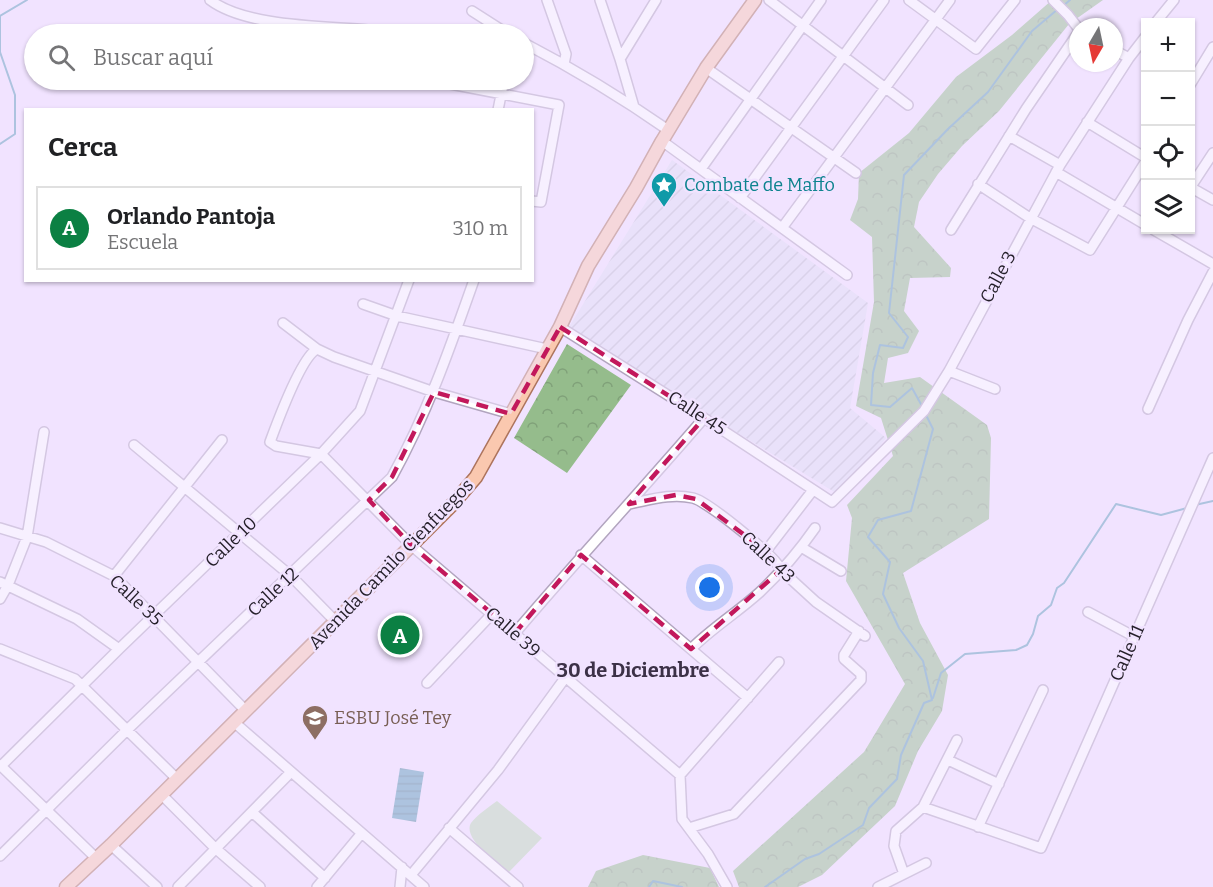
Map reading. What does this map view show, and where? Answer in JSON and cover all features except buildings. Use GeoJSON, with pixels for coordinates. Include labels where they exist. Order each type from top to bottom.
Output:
{"type":"FeatureCollection","features":[{"type":"Feature","properties":{"kind":"main road","name":"Avenida Camilo Cienfuegos"},"geometry":{"type":"LineString","coordinates":[[66,887],[235,723],[452,506],[476,477],[560,327],[588,266],[706,68],[755,0]]}},
{"type":"Feature","properties":{"kind":"street"},"geometry":{"type":"LineString","coordinates":[[210,0],[220,8],[268,21],[301,24]]}},
{"type":"Feature","properties":{"kind":"street"},"geometry":{"type":"LineString","coordinates":[[547,0],[566,54],[564,64]]}},
{"type":"Feature","properties":{"kind":"street"},"geometry":{"type":"LineString","coordinates":[[600,0],[634,107]]}},
{"type":"Feature","properties":{"kind":"street"},"geometry":{"type":"LineString","coordinates":[[620,59],[656,0]]}},
{"type":"Feature","properties":{"kind":"street"},"geometry":{"type":"LineString","coordinates":[[769,0],[908,105]]}},
{"type":"Feature","properties":{"kind":"street"},"geometry":{"type":"LineString","coordinates":[[701,170],[821,0]]}},
{"type":"Feature","properties":{"kind":"street"},"geometry":{"type":"LineString","coordinates":[[740,198],[884,0]]}},
{"type":"Feature","properties":{"kind":"street"},"geometry":{"type":"LineString","coordinates":[[909,0],[976,49],[1015,0]]}},
{"type":"Feature","properties":{"kind":"street"},"geometry":{"type":"LineString","coordinates":[[782,228],[950,0]]}},
{"type":"Feature","properties":{"kind":"street"},"geometry":{"type":"LineString","coordinates":[[1159,18],[1174,0]]}},
{"type":"Feature","properties":{"kind":"street"},"geometry":{"type":"LineString","coordinates":[[1055,2],[1070,18]]}},
{"type":"Feature","properties":{"kind":"street"},"geometry":{"type":"LineString","coordinates":[[472,11],[492,24]]}},
{"type":"Feature","properties":{"kind":"street","name":"Calle 3"},"geometry":{"type":"LineString","coordinates":[[832,502],[924,411],[949,370],[1058,168],[1141,42]]}},
{"type":"Feature","properties":{"kind":"street"},"geometry":{"type":"LineString","coordinates":[[951,230],[978,184],[1069,46]]}},
{"type":"Feature","properties":{"kind":"street"},"geometry":{"type":"LineString","coordinates":[[1195,78],[1213,47]]}},
{"type":"Feature","properties":{"kind":"street"},"geometry":{"type":"LineString","coordinates":[[534,48],[634,107],[701,170],[847,275]]}},
{"type":"Feature","properties":{"kind":"street"},"geometry":{"type":"LineString","coordinates":[[1123,55],[1129,58]]}},
{"type":"Feature","properties":{"kind":"street"},"geometry":{"type":"LineString","coordinates":[[706,68],[856,173]]}},
{"type":"Feature","properties":{"kind":"street"},"geometry":{"type":"LineString","coordinates":[[480,90],[560,105],[542,202],[534,201]]}},
{"type":"Feature","properties":{"kind":"street"},"geometry":{"type":"LineString","coordinates":[[498,108],[501,90]]}},
{"type":"Feature","properties":{"kind":"street"},"geometry":{"type":"LineString","coordinates":[[1087,122],[1141,157]]}},
{"type":"Feature","properties":{"kind":"street"},"geometry":{"type":"LineString","coordinates":[[1009,136],[1116,208],[1141,222]]}},
{"type":"Feature","properties":{"kind":"street"},"geometry":{"type":"LineString","coordinates":[[1195,182],[1213,153]]}},
{"type":"Feature","properties":{"kind":"street"},"geometry":{"type":"LineString","coordinates":[[978,184],[1030,218],[1090,250],[1141,168]]}},
{"type":"Feature","properties":{"kind":"street"},"geometry":{"type":"LineString","coordinates":[[1195,190],[1213,200]]}},
{"type":"Feature","properties":{"kind":"street"},"geometry":{"type":"LineString","coordinates":[[1169,234],[1213,264]]}},
{"type":"Feature","properties":{"kind":"street"},"geometry":{"type":"LineString","coordinates":[[1148,409],[1188,320],[1213,272]]}},
{"type":"Feature","properties":{"kind":"street","name":"Calle 10"},"geometry":{"type":"LineString","coordinates":[[0,766],[321,454],[360,411],[408,282]]}},
{"type":"Feature","properties":{"kind":"street","name":"Calle 12"},"geometry":{"type":"LineString","coordinates":[[0,856],[127,730],[291,576],[392,477],[434,392],[473,282]]}},
{"type":"Feature","properties":{"kind":"street"},"geometry":{"type":"LineString","coordinates":[[363,304],[397,316],[547,350]]}},
{"type":"Feature","properties":{"kind":"street"},"geometry":{"type":"LineString","coordinates":[[283,323],[317,349],[334,357],[434,392],[511,414]]}},
{"type":"Feature","properties":{"kind":"street","name":"Calle 45"},"geometry":{"type":"LineString","coordinates":[[560,327],[832,502]]}},
{"type":"Feature","properties":{"kind":"street"},"geometry":{"type":"LineString","coordinates":[[317,349],[312,351],[301,370],[270,442],[276,446],[321,454]]}},
{"type":"Feature","properties":{"kind":"street"},"geometry":{"type":"LineString","coordinates":[[949,370],[995,389]]}},
{"type":"Feature","properties":{"kind":"street"},"geometry":{"type":"LineString","coordinates":[[515,633],[581,555],[704,418]]}},
{"type":"Feature","properties":{"kind":"street"},"geometry":{"type":"LineString","coordinates":[[0,598],[4,584],[27,537],[44,432]]}},
{"type":"Feature","properties":{"kind":"street"},"geometry":{"type":"LineString","coordinates":[[114,576],[222,440]]}},
{"type":"Feature","properties":{"kind":"street"},"geometry":{"type":"LineString","coordinates":[[134,445],[241,532],[291,576],[336,622]]}},
{"type":"Feature","properties":{"kind":"street","name":"Calle 39"},"geometry":{"type":"LineString","coordinates":[[321,454],[412,546],[680,775]]}},
{"type":"Feature","properties":{"kind":"street","name":"Calle 11"},"geometry":{"type":"LineString","coordinates":[[978,827],[1041,848],[1213,458]]}},
{"type":"Feature","properties":{"kind":"street"},"geometry":{"type":"LineString","coordinates":[[766,551],[813,490]]}},
{"type":"Feature","properties":{"kind":"street","name":"Calle 43"},"geometry":{"type":"LineString","coordinates":[[629,504],[676,495],[696,499],[766,551],[780,565],[781,570],[816,602],[862,634],[844,655],[846,663],[861,674],[861,680],[734,814],[689,828]]}},
{"type":"Feature","properties":{"kind":"street","name":"Calle 35"},"geometry":{"type":"LineString","coordinates":[[0,528],[46,542],[114,576],[246,711]]}},
{"type":"Feature","properties":{"kind":"street"},"geometry":{"type":"LineString","coordinates":[[691,649],[759,593],[815,528]]}},
{"type":"Feature","properties":{"kind":"street"},"geometry":{"type":"LineString","coordinates":[[801,547],[841,571]]}},
{"type":"Feature","properties":{"kind":"street"},"geometry":{"type":"LineString","coordinates":[[581,555],[748,698]]}},
{"type":"Feature","properties":{"kind":"street"},"geometry":{"type":"LineString","coordinates":[[4,584],[77,619],[119,649]]}},
{"type":"Feature","properties":{"kind":"street"},"geometry":{"type":"LineString","coordinates":[[1088,612],[1135,637]]}},
{"type":"Feature","properties":{"kind":"street"},"geometry":{"type":"LineString","coordinates":[[427,683],[492,614]]}},
{"type":"Feature","properties":{"kind":"street"},"geometry":{"type":"LineString","coordinates":[[0,649],[75,679],[177,779]]}},
{"type":"Feature","properties":{"kind":"street"},"geometry":{"type":"LineString","coordinates":[[727,886],[708,854],[682,819],[680,775],[779,662]]}},
{"type":"Feature","properties":{"kind":"street"},"geometry":{"type":"LineString","coordinates":[[411,875],[498,770],[565,678]]}},
{"type":"Feature","properties":{"kind":"street"},"geometry":{"type":"LineString","coordinates":[[923,807],[978,827],[1043,690]]}},
{"type":"Feature","properties":{"kind":"street"},"geometry":{"type":"LineString","coordinates":[[235,723],[424,887]]}},
{"type":"Feature","properties":{"kind":"street"},"geometry":{"type":"LineString","coordinates":[[903,874],[894,846],[896,831],[923,807],[957,740]]}},
{"type":"Feature","properties":{"kind":"street"},"geometry":{"type":"LineString","coordinates":[[948,760],[999,784]]}},
{"type":"Feature","properties":{"kind":"street"},"geometry":{"type":"LineString","coordinates":[[0,766],[97,859]]}},
{"type":"Feature","properties":{"kind":"street"},"geometry":{"type":"LineString","coordinates":[[178,887],[291,772]]}},
{"type":"Feature","properties":{"kind":"street"},"geometry":{"type":"LineString","coordinates":[[162,795],[215,848],[260,887]]}},
{"type":"Feature","properties":{"kind":"street"},"geometry":{"type":"LineString","coordinates":[[252,812],[324,878]]}},
{"type":"Feature","properties":{"kind":"street"},"geometry":{"type":"LineString","coordinates":[[449,828],[518,887]]}},
{"type":"Feature","properties":{"kind":"street"},"geometry":{"type":"LineString","coordinates":[[317,887],[361,834]]}},
{"type":"Feature","properties":{"kind":"street"},"geometry":{"type":"LineString","coordinates":[[111,845],[158,887]]}},
{"type":"Feature","properties":{"kind":"street"},"geometry":{"type":"LineString","coordinates":[[878,887],[926,863]]}},
{"type":"Feature","properties":{"kind":"street"},"geometry":{"type":"LineString","coordinates":[[400,887],[402,867]]}},
{"type":"Feature","properties":{"kind":"highlighted area"},"geometry":{"type":"Polygon","coordinates":[[[560,327],[704,418],[629,504],[676,495],[696,499],[766,551],[781,570],[691,649],[581,555],[515,633],[412,546],[369,500],[392,477],[434,392],[511,414],[560,327]]]}},
{"type":"Feature","properties":{"kind":"shaded area"},"geometry":{"type":"Polygon","coordinates":[[[672,160],[868,303],[850,408],[886,438],[841,496],[569,327],[672,160]]]}},
{"type":"Feature","properties":{"kind":"green space"},"geometry":{"type":"Polygon","coordinates":[[[1052,0],[1103,0],[1078,18],[1069,18],[1069,24],[999,111],[962,146],[938,174],[919,202],[914,227],[951,268],[950,277],[910,278],[904,311],[919,331],[908,353],[888,358],[884,383],[920,377],[987,425],[991,438],[989,519],[903,573],[920,623],[948,675],[942,711],[918,751],[895,806],[822,875],[798,887],[739,887],[733,871],[864,752],[905,684],[846,581],[852,518],[847,505],[893,456],[881,418],[856,406],[874,302],[872,237],[850,220],[858,199],[859,173],[909,133],[956,77],[1012,35],[1052,0]]]}},
{"type":"Feature","properties":{"kind":"green space"},"geometry":{"type":"Polygon","coordinates":[[[567,344],[631,385],[567,473],[514,438],[567,344]]]}},
{"type":"Feature","properties":{"kind":"green space"},"geometry":{"type":"Polygon","coordinates":[[[497,801],[542,838],[508,873],[482,850],[471,836],[471,823],[497,801]]]}},
{"type":"Feature","properties":{"kind":"green space"},"geometry":{"type":"Polygon","coordinates":[[[643,855],[710,868],[719,887],[588,887],[596,871],[643,855]]]}},
{"type":"Feature","properties":{"kind":"water"},"geometry":{"type":"Polygon","coordinates":[[[400,768],[424,772],[416,822],[392,818],[400,768]]]}},
{"type":"Feature","properties":{"kind":"waterway"},"geometry":{"type":"LineString","coordinates":[[0,144],[15,134],[15,95],[0,52],[0,16],[27,0]]}},
{"type":"Feature","properties":{"kind":"waterway"},"geometry":{"type":"LineString","coordinates":[[1063,6],[1070,0]]}},
{"type":"Feature","properties":{"kind":"waterway"},"geometry":{"type":"LineString","coordinates":[[922,406],[912,388],[890,407],[871,405],[873,373],[880,345],[903,348],[908,337],[889,313],[904,175],[988,92],[1032,31],[1058,9]]}},
{"type":"Feature","properties":{"kind":"waterway"},"geometry":{"type":"LineString","coordinates":[[765,887],[805,859],[819,854],[863,825],[869,808],[897,779],[901,755],[924,703],[932,700],[923,661],[899,628],[883,594],[890,562],[868,537],[878,520],[911,511],[933,429],[927,417]]}},
{"type":"Feature","properties":{"kind":"waterway"},"geometry":{"type":"LineString","coordinates":[[1195,505],[1213,501]]}},
{"type":"Feature","properties":{"kind":"waterway"},"geometry":{"type":"LineString","coordinates":[[933,698],[941,673],[965,654],[1016,650],[1027,645],[1038,616],[1051,605],[1057,588],[1064,583],[1116,504],[1161,515],[1187,508]]}},
{"type":"Feature","properties":{"kind":"waterway"},"geometry":{"type":"LineString","coordinates":[[649,887],[653,881],[682,887]]}},
{"type":"Feature","properties":{"kind":"place","name":"Combate de Maffo"},"geometry":{"type":"Point","coordinates":[664,208]}},
{"type":"Feature","properties":{"kind":"place","name":"Orlando Pantoja"},"geometry":{"type":"Point","coordinates":[400,635]}},
{"type":"Feature","properties":{"kind":"place","name":"ESBU José Tey"},"geometry":{"type":"Point","coordinates":[315,741]}},
{"type":"Feature","properties":{"kind":"district","name":"30 de Diciembre"},"geometry":{"type":"Point","coordinates":[633,670]}}]}
